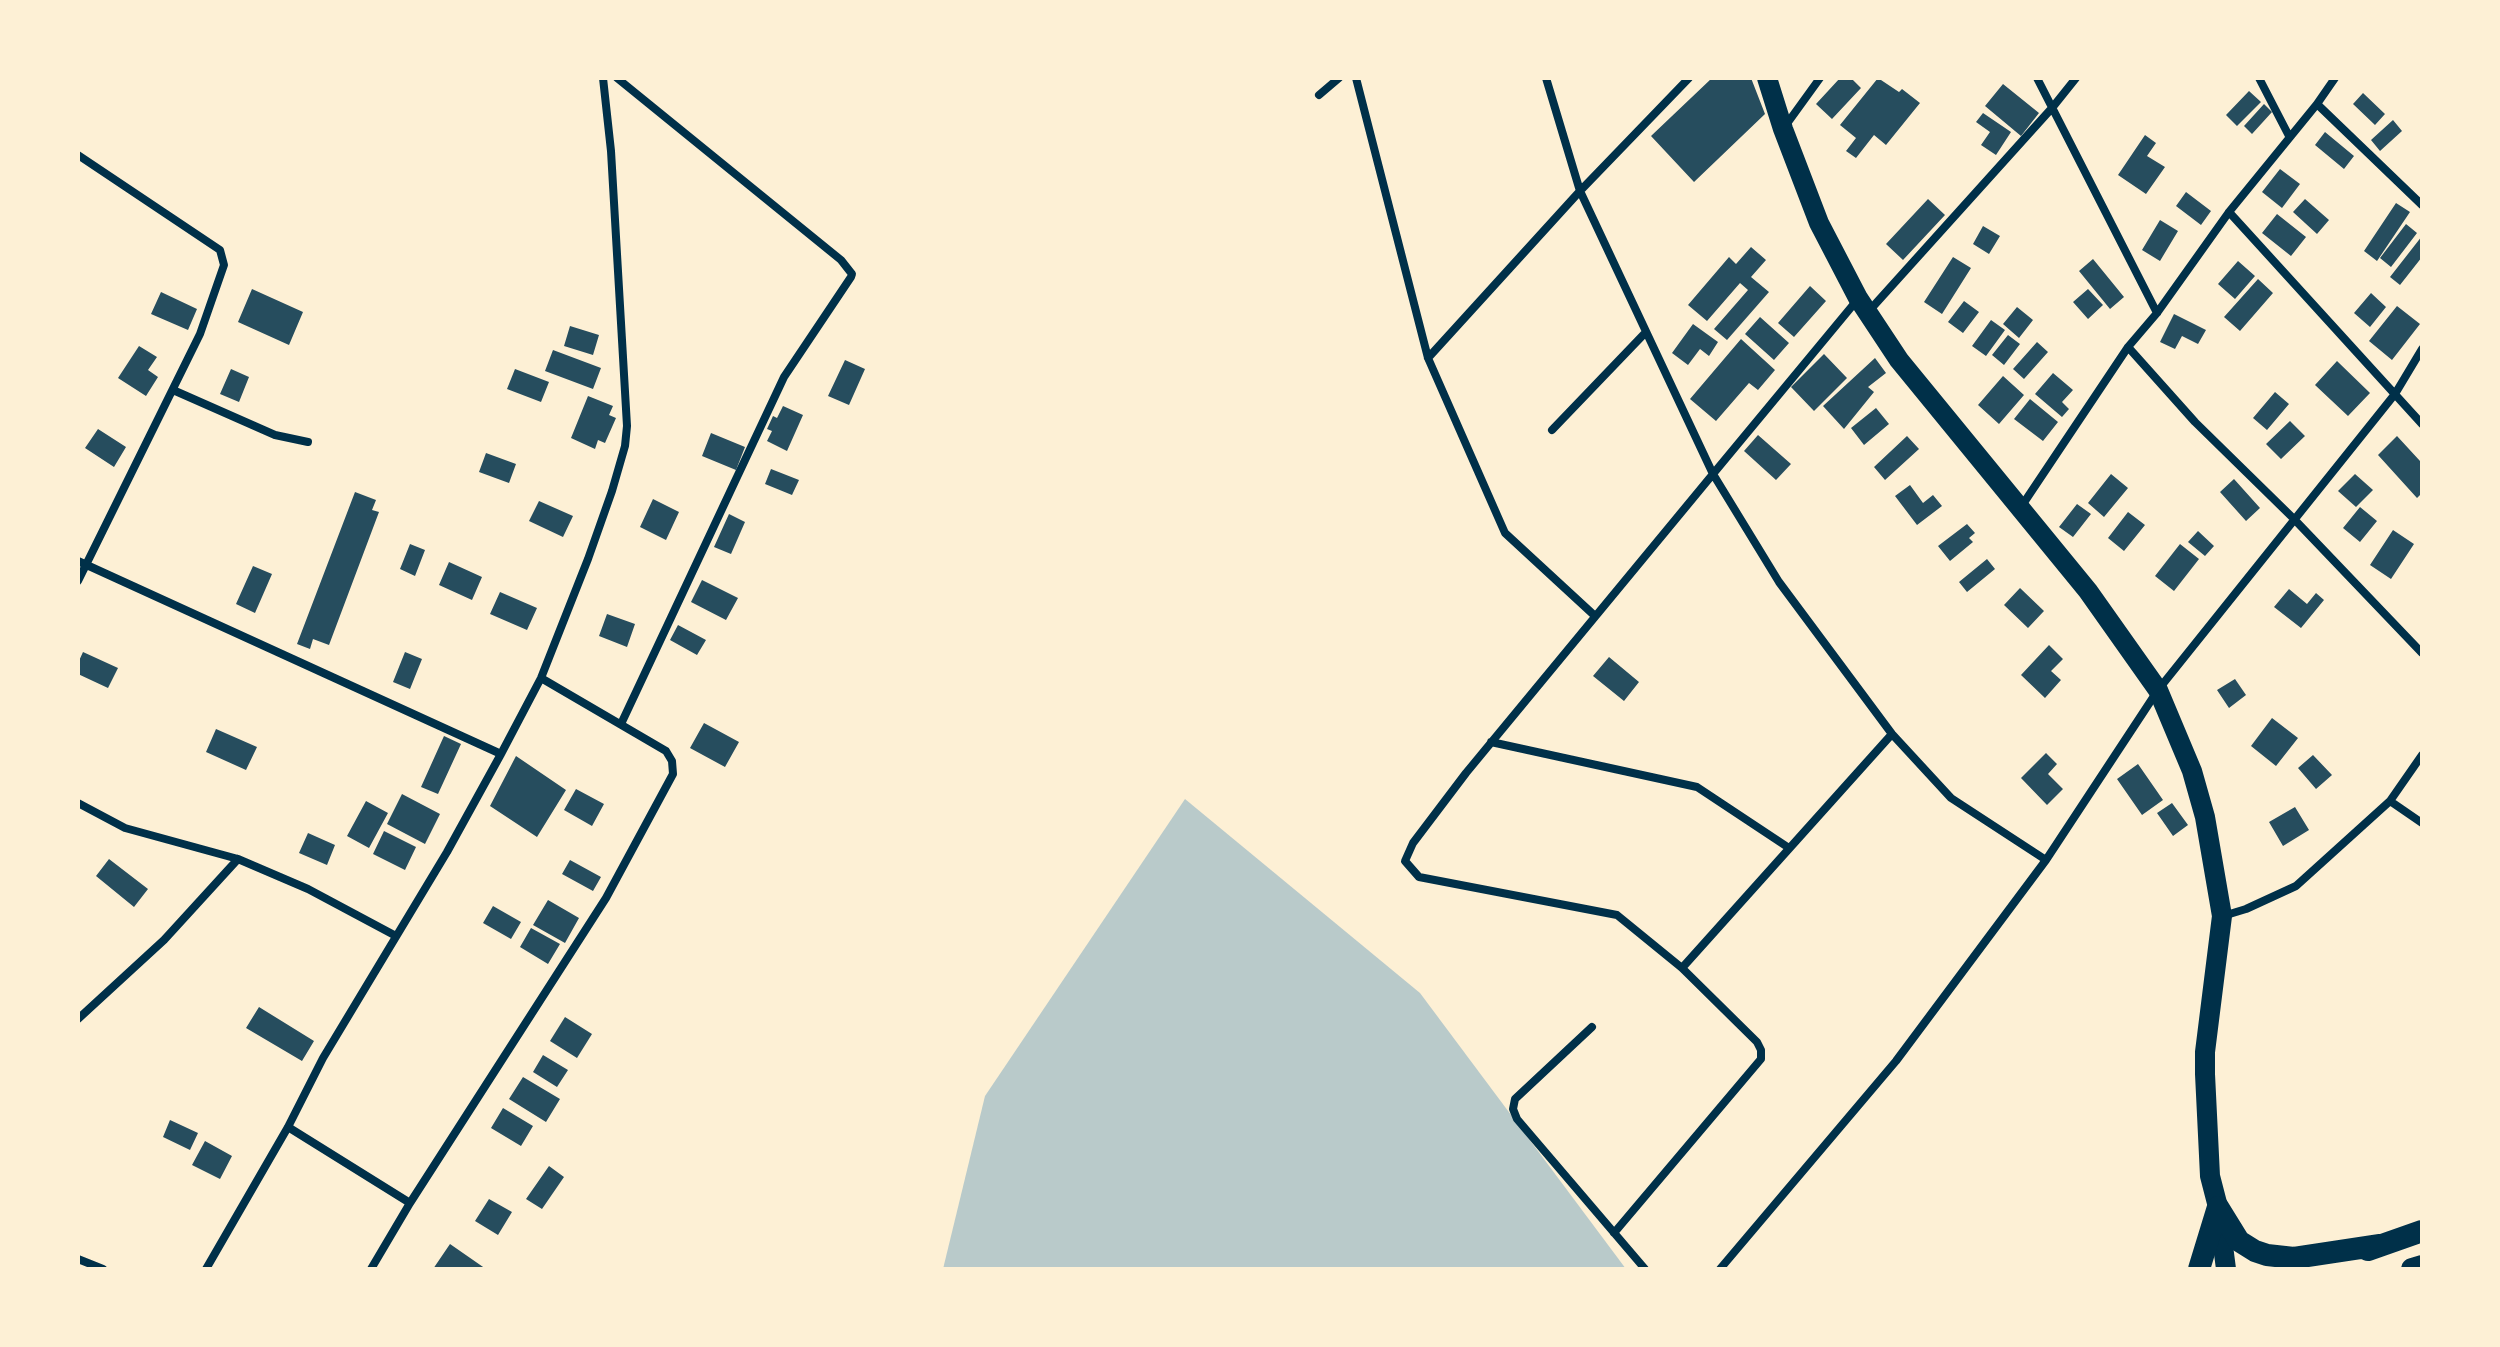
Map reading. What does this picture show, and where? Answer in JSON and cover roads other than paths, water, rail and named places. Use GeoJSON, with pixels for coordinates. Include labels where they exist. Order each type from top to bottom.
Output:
{"type":"FeatureCollection","features":[{"type":"Feature","properties":{"kind":"highway"},"geometry":{"type":"LineString","coordinates":[[2218,1207],[2239,1241],[2267,1255],[2294,1258],[2380,1245]]}},
{"type":"Feature","properties":{"kind":"highway"},"geometry":{"type":"LineString","coordinates":[[2199,1269],[2218,1207]]}},
{"type":"Feature","properties":{"kind":"highway"},"geometry":{"type":"LineString","coordinates":[[2318,1269],[2422,1231]]}},
{"type":"Feature","properties":{"kind":"highway"},"geometry":{"type":"LineString","coordinates":[[2412,1269],[2422,1266]]}},
{"type":"Feature","properties":{"kind":"main road"},"geometry":{"type":"LineString","coordinates":[[1767,78],[1819,223],[1863,306],[1899,360],[2088,591],[2158,690],[2199,790],[2222,916],[2205,1052],[2210,1176],[2218,1207],[2226,1269]]}},
{"type":"Feature","properties":{"kind":"street"},"geometry":{"type":"LineString","coordinates":[[206,1269],[288,1127],[323,1058],[447,852],[541,678],[612,491],[627,436],[611,151],[603,78]]}},
{"type":"Feature","properties":{"kind":"street"},"geometry":{"type":"LineString","coordinates":[[617,78],[841,260],[852,274],[784,377],[621,724]]}},
{"type":"Feature","properties":{"kind":"street"},"geometry":{"type":"LineString","coordinates":[[1319,95],[1339,78]]}},
{"type":"Feature","properties":{"kind":"street"},"geometry":{"type":"LineString","coordinates":[[1356,78],[1428,358],[1505,533],[1595,616]]}},
{"type":"Feature","properties":{"kind":"street"},"geometry":{"type":"LineString","coordinates":[[1546,78],[1580,191],[1713,474],[1779,582],[1892,734],[1951,798],[2046,860]]}},
{"type":"Feature","properties":{"kind":"street"},"geometry":{"type":"LineString","coordinates":[[1428,358],[1580,191],[1689,78]]}},
{"type":"Feature","properties":{"kind":"street"},"geometry":{"type":"LineString","coordinates":[[1783,129],[1820,78]]}},
{"type":"Feature","properties":{"kind":"street"},"geometry":{"type":"LineString","coordinates":[[2037,78],[2157,313]]}},
{"type":"Feature","properties":{"kind":"street"},"geometry":{"type":"LineString","coordinates":[[1614,1233],[1761,1059],[1757,1042],[1682,968],[1617,915],[1419,877],[1405,861],[1413,843],[1491,742],[1713,474],[1863,306],[2052,108],[2076,78]]}},
{"type":"Feature","properties":{"kind":"street"},"geometry":{"type":"LineString","coordinates":[[2259,78],[2289,136]]}},
{"type":"Feature","properties":{"kind":"street"},"geometry":{"type":"LineString","coordinates":[[2020,508],[2128,347],[2335,78]]}},
{"type":"Feature","properties":{"kind":"street"},"geometry":{"type":"LineString","coordinates":[[2317,104],[2422,205]]}},
{"type":"Feature","properties":{"kind":"street"},"geometry":{"type":"LineString","coordinates":[[78,155],[220,250],[224,265],[200,334],[82,564],[78,581]]}},
{"type":"Feature","properties":{"kind":"street"},"geometry":{"type":"LineString","coordinates":[[2229,212],[2422,424]]}},
{"type":"Feature","properties":{"kind":"street"},"geometry":{"type":"LineString","coordinates":[[1552,430],[1646,332]]}},
{"type":"Feature","properties":{"kind":"street"},"geometry":{"type":"LineString","coordinates":[[2128,347],[2195,422],[2293,518],[2422,653]]}},
{"type":"Feature","properties":{"kind":"street"},"geometry":{"type":"LineString","coordinates":[[1720,1269],[1896,1061],[2046,860],[2158,690],[2395,394],[2422,349]]}},
{"type":"Feature","properties":{"kind":"street"},"geometry":{"type":"LineString","coordinates":[[173,390],[275,435],[308,442]]}},
{"type":"Feature","properties":{"kind":"street"},"geometry":{"type":"LineString","coordinates":[[82,564],[501,754]]}},
{"type":"Feature","properties":{"kind":"street"},"geometry":{"type":"LineString","coordinates":[[371,1269],[606,898],[673,774],[672,761],[666,751],[541,678]]}},
{"type":"Feature","properties":{"kind":"street"},"geometry":{"type":"LineString","coordinates":[[1682,968],[1892,734]]}},
{"type":"Feature","properties":{"kind":"street"},"geometry":{"type":"LineString","coordinates":[[1491,742],[1697,787],[1789,848]]}},
{"type":"Feature","properties":{"kind":"street"},"geometry":{"type":"LineString","coordinates":[[2222,916],[2246,909],[2296,886],[2390,801],[2422,755]]}},
{"type":"Feature","properties":{"kind":"street"},"geometry":{"type":"LineString","coordinates":[[2390,801],[2422,823]]}},
{"type":"Feature","properties":{"kind":"street"},"geometry":{"type":"LineString","coordinates":[[78,803],[125,828],[238,859],[308,889],[396,936]]}},
{"type":"Feature","properties":{"kind":"street"},"geometry":{"type":"LineString","coordinates":[[78,1019],[164,940],[238,859]]}},
{"type":"Feature","properties":{"kind":"street"},"geometry":{"type":"LineString","coordinates":[[1592,1027],[1515,1099],[1513,1109],[1517,1119],[1645,1269]]}},
{"type":"Feature","properties":{"kind":"street"},"geometry":{"type":"LineString","coordinates":[[288,1127],[410,1203]]}},
{"type":"Feature","properties":{"kind":"street"},"geometry":{"type":"LineString","coordinates":[[78,1259],[103,1269]]}}]}
